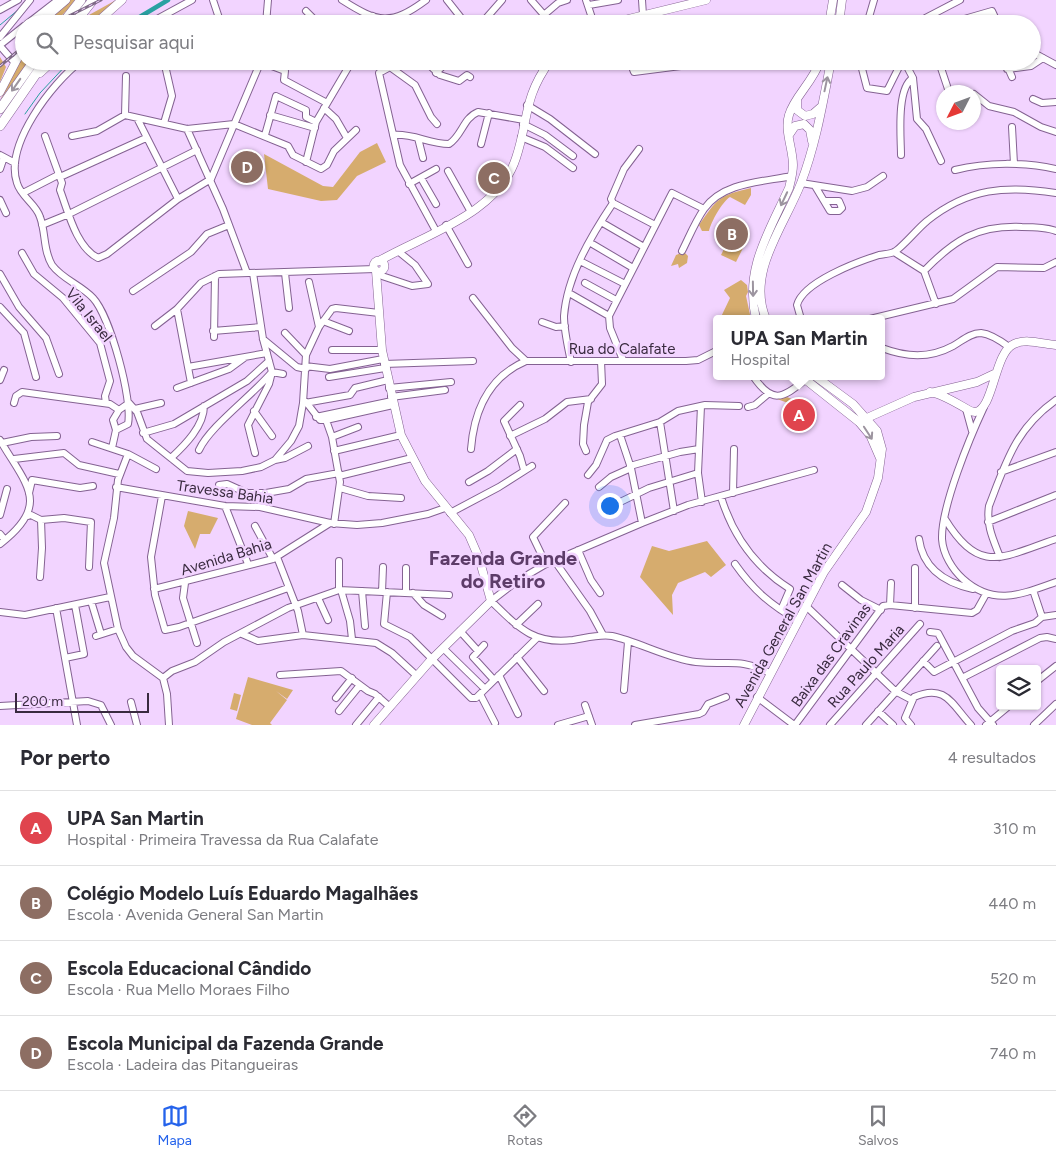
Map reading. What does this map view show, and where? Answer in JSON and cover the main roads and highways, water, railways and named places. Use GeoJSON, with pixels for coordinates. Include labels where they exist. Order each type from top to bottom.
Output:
{"type":"FeatureCollection","features":[{"type":"Feature","properties":{"kind":"highway"},"geometry":{"type":"LineString","coordinates":[[69,15],[81,0]]}},
{"type":"Feature","properties":{"kind":"highway"},"geometry":{"type":"LineString","coordinates":[[81,15],[92,0]]}},
{"type":"Feature","properties":{"kind":"highway"},"geometry":{"type":"LineString","coordinates":[[0,109],[28,70]]}},
{"type":"Feature","properties":{"kind":"highway"},"geometry":{"type":"LineString","coordinates":[[0,126],[38,70]]}},
{"type":"Feature","properties":{"kind":"main road"},"geometry":{"type":"LineString","coordinates":[[48,15],[66,0]]}},
{"type":"Feature","properties":{"kind":"main road"},"geometry":{"type":"LineString","coordinates":[[105,15],[122,0]]}},
{"type":"Feature","properties":{"kind":"main road"},"geometry":{"type":"LineString","coordinates":[[643,15],[706,0]]}},
{"type":"Feature","properties":{"kind":"main road"},"geometry":{"type":"LineString","coordinates":[[830,15],[833,0]]}},
{"type":"Feature","properties":{"kind":"main road"},"geometry":{"type":"LineString","coordinates":[[840,15],[842,0]]}},
{"type":"Feature","properties":{"kind":"main road"},"geometry":{"type":"LineString","coordinates":[[0,92],[15,63]]}},
{"type":"Feature","properties":{"kind":"main road"},"geometry":{"type":"LineString","coordinates":[[27,85],[43,70]]}},
{"type":"Feature","properties":{"kind":"main road"},"geometry":{"type":"LineString","coordinates":[[374,725],[431,660],[491,601],[469,536],[447,510],[412,458],[401,435],[382,350],[378,290],[379,268],[398,252],[435,229],[471,212],[491,198],[505,182],[514,164],[528,105],[536,83],[544,70]]}},
{"type":"Feature","properties":{"kind":"main road"},"geometry":{"type":"LineString","coordinates":[[755,315],[752,288],[755,266],[792,176],[793,165],[789,135],[789,113],[816,70]]}},
{"type":"Feature","properties":{"kind":"main road"},"geometry":{"type":"LineString","coordinates":[[765,315],[760,294],[762,272],[801,183],[813,146],[829,70]]}},
{"type":"Feature","properties":{"kind":"main road"},"geometry":{"type":"LineString","coordinates":[[797,100],[797,110],[805,116],[813,114],[822,107]]}},
{"type":"Feature","properties":{"kind":"main road"},"geometry":{"type":"LineString","coordinates":[[789,135],[795,126],[804,124],[810,130],[813,146]]}},
{"type":"Feature","properties":{"kind":"main road"},"geometry":{"type":"LineString","coordinates":[[930,392],[950,398],[966,409],[977,412],[984,407],[996,373],[1009,347],[1018,342],[1056,345]]}},
{"type":"Feature","properties":{"kind":"main road"},"geometry":{"type":"LineString","coordinates":[[867,418],[930,392],[977,382],[996,373]]}},
{"type":"Feature","properties":{"kind":"main road","name":"Avenida General San Martin"},"geometry":{"type":"LineString","coordinates":[[744,725],[757,697],[827,567],[866,512],[878,478],[882,449],[877,431],[867,418],[806,380]]}},
{"type":"Feature","properties":{"kind":"main road","name":"Avenida General San Martin"},"geometry":{"type":"LineString","coordinates":[[820,380],[851,408],[870,435],[880,458]]}},
{"type":"Feature","properties":{"kind":"main road"},"geometry":{"type":"LineString","coordinates":[[977,382],[990,392]]}},
{"type":"Feature","properties":{"kind":"main road"},"geometry":{"type":"LineString","coordinates":[[851,408],[886,409]]}},
{"type":"Feature","properties":{"kind":"main road"},"geometry":{"type":"LineString","coordinates":[[877,431],[879,419],[886,409]]}},
{"type":"Feature","properties":{"kind":"waterway"},"geometry":{"type":"LineString","coordinates":[[143,15],[168,0]]}},
{"type":"Feature","properties":{"kind":"waterway"},"geometry":{"type":"LineString","coordinates":[[0,25],[18,10]]}},
{"type":"Feature","properties":{"kind":"waterway"},"geometry":{"type":"LineString","coordinates":[[25,114],[40,93],[62,70]]}},
{"type":"Feature","properties":{"kind":"railway"},"geometry":{"type":"LineString","coordinates":[[71,15],[101,0]]}},
{"type":"Feature","properties":{"kind":"railway"},"geometry":{"type":"LineString","coordinates":[[0,66],[15,54]]}},
{"type":"Feature","properties":{"kind":"place","name":"Escola Municipal da Fazenda Grande"},"geometry":{"type":"Point","coordinates":[247,167]}},
{"type":"Feature","properties":{"kind":"place","name":"Escola Educacional Cândido"},"geometry":{"type":"Point","coordinates":[494,178]}},
{"type":"Feature","properties":{"kind":"place","name":"Colégio Modelo Luís Eduardo Magalhães"},"geometry":{"type":"Point","coordinates":[732,234]}},
{"type":"Feature","properties":{"kind":"place","name":"UPA San Martin"},"geometry":{"type":"Point","coordinates":[799,415]}},
{"type":"Feature","properties":{"kind":"district","name":"Fazenda Grande do Retiro"},"geometry":{"type":"Point","coordinates":[503,570]}}]}
